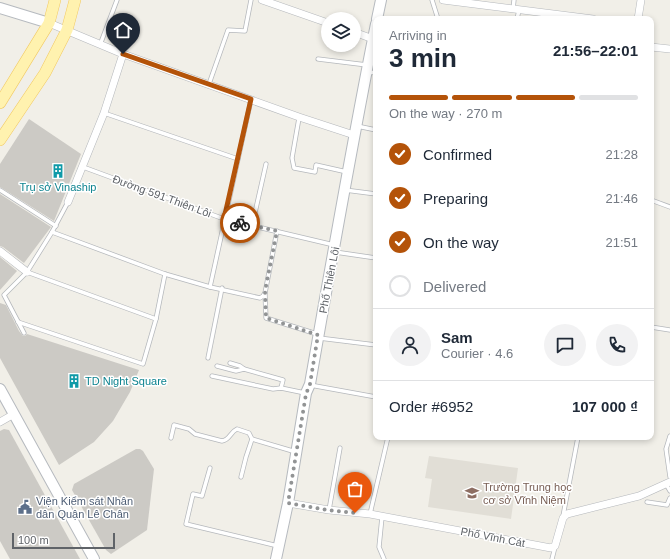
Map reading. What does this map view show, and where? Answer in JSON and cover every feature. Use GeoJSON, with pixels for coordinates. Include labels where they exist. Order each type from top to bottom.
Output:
{"type":"FeatureCollection","features":[{"type":"Feature","properties":{"kind":"main road"},"geometry":{"type":"LineString","coordinates":[[0,103],[49,23],[55,0]]}},
{"type":"Feature","properties":{"kind":"main road"},"geometry":{"type":"LineString","coordinates":[[0,140],[45,73],[67,30],[75,0]]}},
{"type":"Feature","properties":{"kind":"main road"},"geometry":{"type":"LineString","coordinates":[[378,16],[381,0]]}},
{"type":"Feature","properties":{"kind":"main road"},"geometry":{"type":"LineString","coordinates":[[0,8],[49,23]]}},
{"type":"Feature","properties":{"kind":"main road","name":"Phố Thiên Lôi"},"geometry":{"type":"LineString","coordinates":[[276,559],[288,503],[296,452],[335,248],[355,130],[371,65],[373,39]]}},
{"type":"Feature","properties":{"kind":"main road"},"geometry":{"type":"LineString","coordinates":[[0,389],[94,559]]}},
{"type":"Feature","properties":{"kind":"street"},"geometry":{"type":"LineString","coordinates":[[262,0],[321,21]]}},
{"type":"Feature","properties":{"kind":"street"},"geometry":{"type":"LineString","coordinates":[[443,0],[570,16]]}},
{"type":"Feature","properties":{"kind":"street"},"geometry":{"type":"LineString","coordinates":[[638,16],[641,0]]}},
{"type":"Feature","properties":{"kind":"street"},"geometry":{"type":"LineString","coordinates":[[49,23],[123,54],[299,117],[355,130]]}},
{"type":"Feature","properties":{"kind":"street"},"geometry":{"type":"LineString","coordinates":[[361,35],[373,39]]}},
{"type":"Feature","properties":{"kind":"street"},"geometry":{"type":"LineString","coordinates":[[654,47],[670,49]]}},
{"type":"Feature","properties":{"kind":"street"},"geometry":{"type":"LineString","coordinates":[[68,202],[104,113],[123,54]]}},
{"type":"Feature","properties":{"kind":"street"},"geometry":{"type":"LineString","coordinates":[[0,251],[27,272]]}},
{"type":"Feature","properties":{"kind":"street"},"geometry":{"type":"LineString","coordinates":[[0,422],[14,414]]}},
{"type":"Feature","properties":{"kind":"street"},"geometry":{"type":"LineString","coordinates":[[555,546],[563,518],[567,514],[639,496],[669,483]]}},
{"type":"Feature","properties":{"kind":"street","name":"Phố Vĩnh Cát"},"geometry":{"type":"LineString","coordinates":[[288,503],[328,510],[382,516],[551,548],[555,546]]}},
{"type":"Feature","properties":{"kind":"lane"},"geometry":{"type":"LineString","coordinates":[[100,45],[117,0]]}},
{"type":"Feature","properties":{"kind":"lane"},"geometry":{"type":"LineString","coordinates":[[209,84],[228,30],[245,31],[251,0]]}},
{"type":"Feature","properties":{"kind":"lane"},"geometry":{"type":"LineString","coordinates":[[432,0],[437,16]]}},
{"type":"Feature","properties":{"kind":"lane"},"geometry":{"type":"LineString","coordinates":[[514,0],[517,16]]}},
{"type":"Feature","properties":{"kind":"lane"},"geometry":{"type":"LineString","coordinates":[[318,59],[371,65]]}},
{"type":"Feature","properties":{"kind":"lane"},"geometry":{"type":"LineString","coordinates":[[210,287],[251,99]]}},
{"type":"Feature","properties":{"kind":"lane"},"geometry":{"type":"LineString","coordinates":[[104,113],[238,159]]}},
{"type":"Feature","properties":{"kind":"lane"},"geometry":{"type":"LineString","coordinates":[[299,117],[292,158],[294,168],[315,172],[316,165],[348,172]]}},
{"type":"Feature","properties":{"kind":"lane"},"geometry":{"type":"LineString","coordinates":[[355,130],[373,130]]}},
{"type":"Feature","properties":{"kind":"lane"},"geometry":{"type":"LineString","coordinates":[[252,226],[266,164]]}},
{"type":"Feature","properties":{"kind":"lane","name":"Đường 591 Thiên Lôi"},"geometry":{"type":"LineString","coordinates":[[83,167],[224,219],[277,231],[373,257]]}},
{"type":"Feature","properties":{"kind":"lane"},"geometry":{"type":"LineString","coordinates":[[0,190],[56,226]]}},
{"type":"Feature","properties":{"kind":"lane"},"geometry":{"type":"LineString","coordinates":[[345,190],[373,194]]}},
{"type":"Feature","properties":{"kind":"lane"},"geometry":{"type":"LineString","coordinates":[[654,201],[670,207]]}},
{"type":"Feature","properties":{"kind":"lane"},"geometry":{"type":"LineString","coordinates":[[0,298],[27,272],[56,226],[68,202]]}},
{"type":"Feature","properties":{"kind":"lane"},"geometry":{"type":"LineString","coordinates":[[277,231],[265,291],[266,318],[318,336],[373,344]]}},
{"type":"Feature","properties":{"kind":"lane"},"geometry":{"type":"LineString","coordinates":[[52,232],[165,274],[210,287],[222,288],[260,298],[263,296],[265,291]]}},
{"type":"Feature","properties":{"kind":"lane"},"geometry":{"type":"LineString","coordinates":[[27,272],[156,320]]}},
{"type":"Feature","properties":{"kind":"lane"},"geometry":{"type":"LineString","coordinates":[[18,322],[143,364],[156,320],[165,274]]}},
{"type":"Feature","properties":{"kind":"lane"},"geometry":{"type":"LineString","coordinates":[[208,358],[222,288]]}},
{"type":"Feature","properties":{"kind":"lane"},"geometry":{"type":"LineString","coordinates":[[4,295],[24,333]]}},
{"type":"Feature","properties":{"kind":"lane"},"geometry":{"type":"LineString","coordinates":[[654,327],[670,330]]}},
{"type":"Feature","properties":{"kind":"lane"},"geometry":{"type":"LineString","coordinates":[[230,364],[283,380],[282,388]]}},
{"type":"Feature","properties":{"kind":"lane"},"geometry":{"type":"LineString","coordinates":[[216,366],[236,371],[244,369]]}},
{"type":"Feature","properties":{"kind":"lane"},"geometry":{"type":"LineString","coordinates":[[212,376],[273,388],[308,389],[373,397]]}},
{"type":"Feature","properties":{"kind":"lane"},"geometry":{"type":"LineString","coordinates":[[171,438],[174,425],[189,429],[195,434],[222,441],[229,438],[233,431],[237,429],[249,433],[252,439],[241,477]]}},
{"type":"Feature","properties":{"kind":"lane"},"geometry":{"type":"LineString","coordinates":[[669,483],[666,449],[670,436]]}},
{"type":"Feature","properties":{"kind":"lane"},"geometry":{"type":"LineString","coordinates":[[252,439],[296,452]]}},
{"type":"Feature","properties":{"kind":"lane"},"geometry":{"type":"LineString","coordinates":[[370,514],[387,440]]}},
{"type":"Feature","properties":{"kind":"lane"},"geometry":{"type":"LineString","coordinates":[[563,518],[577,440]]}},
{"type":"Feature","properties":{"kind":"lane"},"geometry":{"type":"LineString","coordinates":[[328,510],[340,448]]}},
{"type":"Feature","properties":{"kind":"lane"},"geometry":{"type":"LineString","coordinates":[[210,468],[202,496],[193,494],[186,524],[279,546]]}},
{"type":"Feature","properties":{"kind":"lane"},"geometry":{"type":"LineString","coordinates":[[647,502],[667,506],[670,498]]}},
{"type":"Feature","properties":{"kind":"lane"},"geometry":{"type":"LineString","coordinates":[[382,516],[379,547],[384,559]]}},
{"type":"Feature","properties":{"kind":"lane"},"geometry":{"type":"LineString","coordinates":[[552,559],[555,546]]}},
{"type":"Feature","properties":{"kind":"shaded area","name":"Trường Trung học cơ sở Vĩnh Niệm"},"geometry":{"type":"Polygon","coordinates":[[[429,456],[518,468],[511,519],[428,507],[432,479],[425,478],[429,456]]]}},
{"type":"Feature","properties":{"kind":"building"},"geometry":{"type":"Polygon","coordinates":[[[29,119],[81,154],[54,221],[0,187],[0,164],[29,119]]]}},
{"type":"Feature","properties":{"kind":"building"},"geometry":{"type":"Polygon","coordinates":[[[0,194],[51,227],[24,263],[0,246],[0,194]]]}},
{"type":"Feature","properties":{"kind":"building"},"geometry":{"type":"Polygon","coordinates":[[[0,257],[17,271],[0,290],[0,257]]]}},
{"type":"Feature","properties":{"kind":"building","name":"TD Night Square"},"geometry":{"type":"Polygon","coordinates":[[[0,303],[6,305],[23,336],[27,334],[139,370],[130,392],[113,421],[94,442],[59,465],[0,358],[0,303]]]}},
{"type":"Feature","properties":{"kind":"building"},"geometry":{"type":"Polygon","coordinates":[[[4,429],[9,430],[80,559],[10,559],[0,541],[0,431],[4,429]]]}},
{"type":"Feature","properties":{"kind":"building"},"geometry":{"type":"Polygon","coordinates":[[[136,449],[143,451],[154,469],[147,530],[111,554],[106,550],[72,490],[74,484],[136,449]]]}},
{"type":"Feature","properties":{"kind":"way so far"},"geometry":{"type":"LineString","coordinates":[[240,223],[277,231],[265,291],[266,318],[318,335],[310,384],[306,394],[288,503],[355,513]]}},
{"type":"Feature","properties":{"kind":"place","name":"Trụ sở Vinaship"},"geometry":{"type":"Point","coordinates":[58,171]}},
{"type":"Feature","properties":{"kind":"place","name":"TD Night Square"},"geometry":{"type":"Point","coordinates":[74,381]}},
{"type":"Feature","properties":{"kind":"place","name":"Trường Trung học cơ sở Vĩnh Niệm"},"geometry":{"type":"Point","coordinates":[472,493]}},
{"type":"Feature","properties":{"kind":"place","name":"Viện Kiểm sát Nhân dân Quận Lê Chân"},"geometry":{"type":"Point","coordinates":[25,507]}},
{"type":"Feature","properties":{"kind":"route"},"geometry":{"type":"LineString","coordinates":[[123,54],[251,99],[224,219],[240,223]]}}]}
